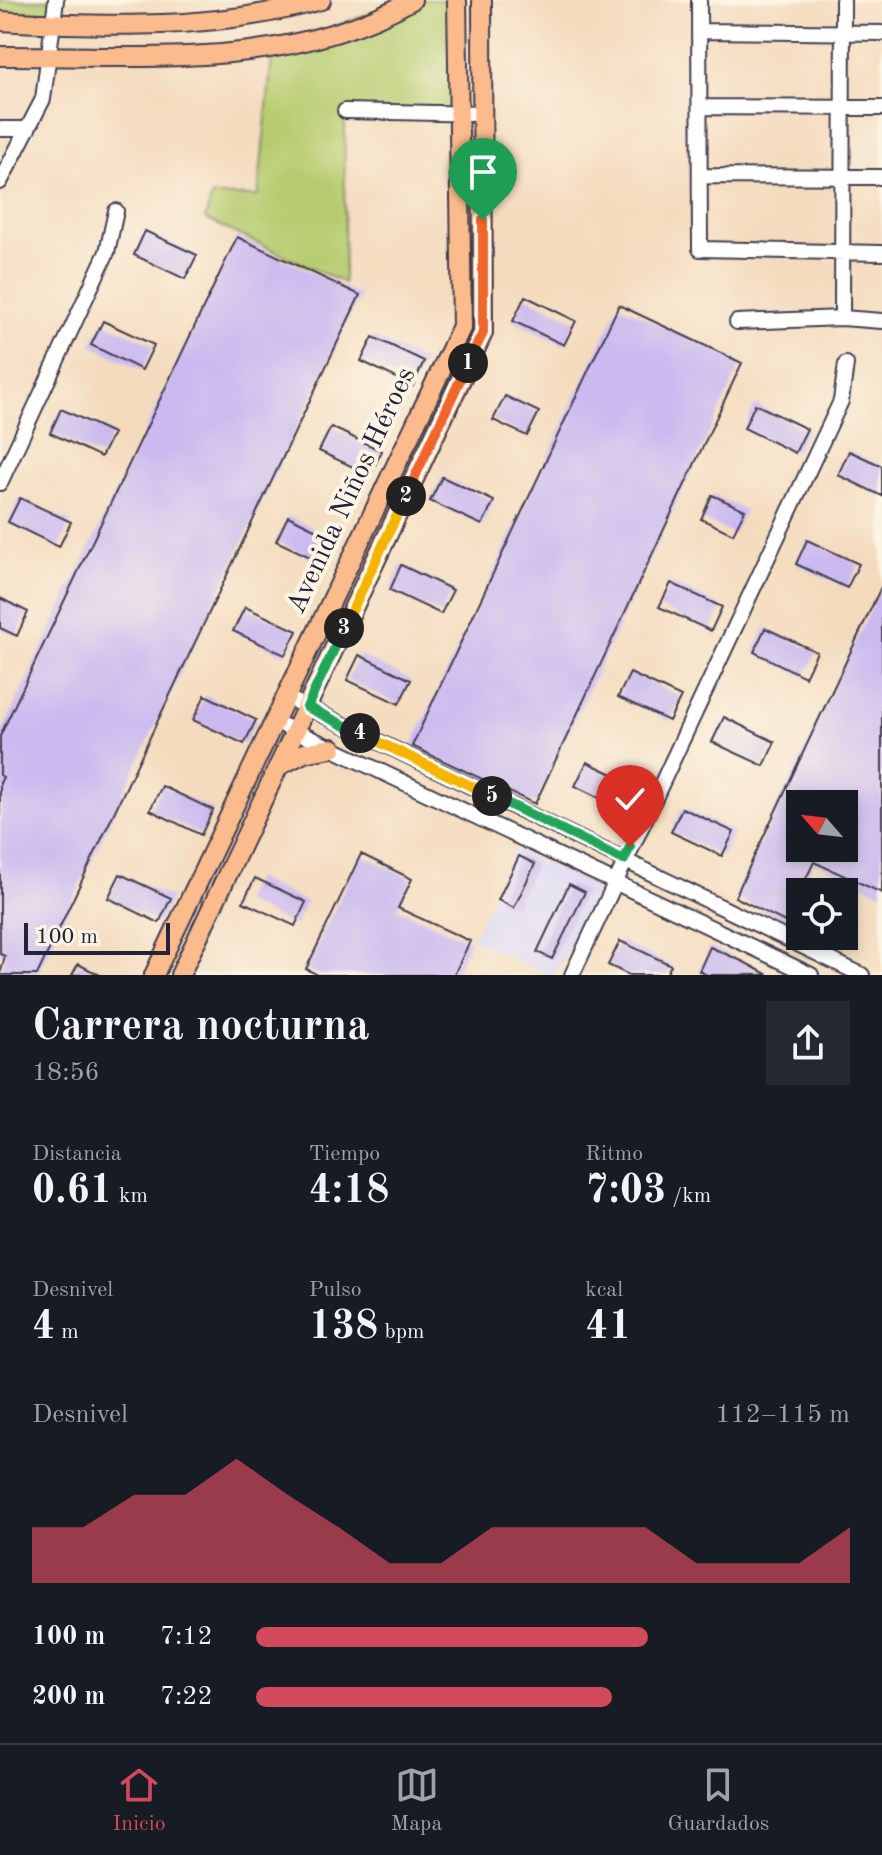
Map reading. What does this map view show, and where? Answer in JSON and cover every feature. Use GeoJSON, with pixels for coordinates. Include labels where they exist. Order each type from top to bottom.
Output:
{"type":"FeatureCollection","features":[{"type":"Feature","properties":{"kind":"main road"},"geometry":{"type":"LineString","coordinates":[[0,21],[53,24],[214,22],[268,15],[321,0]]}},
{"type":"Feature","properties":{"kind":"main road"},"geometry":{"type":"LineString","coordinates":[[0,56],[239,54],[349,28],[412,0]]}},
{"type":"Feature","properties":{"kind":"main road","name":"Avenida Niños Héroes"},"geometry":{"type":"LineString","coordinates":[[154,975],[462,326],[457,0]]}},
{"type":"Feature","properties":{"kind":"main road","name":"Avenida Niños Héroes"},"geometry":{"type":"LineString","coordinates":[[180,975],[483,333],[482,0]]}},
{"type":"Feature","properties":{"kind":"main road"},"geometry":{"type":"LineString","coordinates":[[462,326],[483,333]]}},
{"type":"Feature","properties":{"kind":"main road"},"geometry":{"type":"LineString","coordinates":[[370,518],[387,536]]}},
{"type":"Feature","properties":{"kind":"main road"},"geometry":{"type":"LineString","coordinates":[[279,766],[304,753],[332,748]]}},
{"type":"Feature","properties":{"kind":"street"},"geometry":{"type":"LineString","coordinates":[[0,182],[43,99],[56,0]]}},
{"type":"Feature","properties":{"kind":"street"},"geometry":{"type":"LineString","coordinates":[[699,0],[700,249],[882,253]]}},
{"type":"Feature","properties":{"kind":"street"},"geometry":{"type":"LineString","coordinates":[[842,318],[843,0]]}},
{"type":"Feature","properties":{"kind":"street"},"geometry":{"type":"LineString","coordinates":[[700,31],[882,33]]}},
{"type":"Feature","properties":{"kind":"street"},"geometry":{"type":"LineString","coordinates":[[701,107],[882,108]]}},
{"type":"Feature","properties":{"kind":"street"},"geometry":{"type":"LineString","coordinates":[[345,111],[483,114]]}},
{"type":"Feature","properties":{"kind":"street"},"geometry":{"type":"LineString","coordinates":[[0,129],[28,129]]}},
{"type":"Feature","properties":{"kind":"street"},"geometry":{"type":"LineString","coordinates":[[701,176],[882,177]]}},
{"type":"Feature","properties":{"kind":"street"},"geometry":{"type":"LineString","coordinates":[[0,483],[107,252],[116,211]]}},
{"type":"Feature","properties":{"kind":"street"},"geometry":{"type":"LineString","coordinates":[[737,322],[842,318],[882,321]]}},
{"type":"Feature","properties":{"kind":"street"},"geometry":{"type":"LineString","coordinates":[[572,975],[841,401],[846,364]]}},
{"type":"Feature","properties":{"kind":"street"},"geometry":{"type":"LineString","coordinates":[[286,697],[786,938],[776,959]]}},
{"type":"Feature","properties":{"kind":"street"},"geometry":{"type":"LineString","coordinates":[[274,721],[811,975]]}},
{"type":"Feature","properties":{"kind":"street"},"geometry":{"type":"LineString","coordinates":[[402,781],[414,758]]}},
{"type":"Feature","properties":{"kind":"street"},"geometry":{"type":"LineString","coordinates":[[502,829],[513,806]]}},
{"type":"Feature","properties":{"kind":"street"},"geometry":{"type":"LineString","coordinates":[[811,950],[862,975]]}},
{"type":"Feature","properties":{"kind":"shaded area"},"geometry":{"type":"Polygon","coordinates":[[[515,849],[596,888],[554,975],[546,975],[472,939],[515,849]]]}},
{"type":"Feature","properties":{"kind":"green space"},"geometry":{"type":"Polygon","coordinates":[[[0,0],[53,0],[51,13],[0,11],[0,0]]]}},
{"type":"Feature","properties":{"kind":"green space"},"geometry":{"type":"Polygon","coordinates":[[[408,0],[455,0],[460,113],[345,112],[344,283],[205,219],[212,196],[258,196],[273,48],[408,0]]]}},
{"type":"Feature","properties":{"kind":"building"},"geometry":{"type":"Polygon","coordinates":[[[145,231],[197,255],[185,279],[134,255],[145,231]]]}},
{"type":"Feature","properties":{"kind":"building"},"geometry":{"type":"Polygon","coordinates":[[[237,237],[360,295],[37,975],[0,975],[5,956],[0,954],[0,783],[3,777],[0,775],[0,736],[237,237]]]}},
{"type":"Feature","properties":{"kind":"building"},"geometry":{"type":"Polygon","coordinates":[[[525,296],[576,321],[564,345],[513,321],[525,296]]]}},
{"type":"Feature","properties":{"kind":"building"},"geometry":{"type":"Polygon","coordinates":[[[619,305],[742,363],[535,804],[412,746],[619,305]]]}},
{"type":"Feature","properties":{"kind":"building"},"geometry":{"type":"Polygon","coordinates":[[[103,321],[154,345],[142,370],[91,345],[103,321]]]}},
{"type":"Feature","properties":{"kind":"building"},"geometry":{"type":"Polygon","coordinates":[[[373,337],[424,361],[413,386],[361,361],[373,337]]]}},
{"type":"Feature","properties":{"kind":"building"},"geometry":{"type":"Polygon","coordinates":[[[505,396],[539,412],[527,436],[493,420],[505,396]]]}},
{"type":"Feature","properties":{"kind":"building"},"geometry":{"type":"Polygon","coordinates":[[[755,404],[807,429],[795,453],[744,428],[755,404]]]}},
{"type":"Feature","properties":{"kind":"building"},"geometry":{"type":"Polygon","coordinates":[[[61,409],[113,433],[101,457],[50,433],[61,409]]]}},
{"type":"Feature","properties":{"kind":"building"},"geometry":{"type":"Polygon","coordinates":[[[331,427],[382,451],[370,475],[319,451],[331,427]]]}},
{"type":"Feature","properties":{"kind":"building"},"geometry":{"type":"Polygon","coordinates":[[[849,451],[882,466],[882,496],[838,475],[849,451]]]}},
{"type":"Feature","properties":{"kind":"building"},"geometry":{"type":"Polygon","coordinates":[[[442,477],[494,501],[482,525],[430,501],[442,477]]]}},
{"type":"Feature","properties":{"kind":"building"},"geometry":{"type":"Polygon","coordinates":[[[712,495],[745,510],[733,534],[701,519],[712,495]]]}},
{"type":"Feature","properties":{"kind":"building"},"geometry":{"type":"Polygon","coordinates":[[[20,498],[71,522],[59,547],[8,522],[20,498]]]}},
{"type":"Feature","properties":{"kind":"building"},"geometry":{"type":"Polygon","coordinates":[[[288,516],[339,541],[327,565],[276,541],[288,516]]]}},
{"type":"Feature","properties":{"kind":"building"},"geometry":{"type":"Polygon","coordinates":[[[807,540],[859,564],[847,588],[796,564],[807,540]]]}},
{"type":"Feature","properties":{"kind":"building"},"geometry":{"type":"Polygon","coordinates":[[[401,565],[453,590],[441,614],[390,590],[401,565]]]}},
{"type":"Feature","properties":{"kind":"building"},"geometry":{"type":"Polygon","coordinates":[[[671,583],[722,607],[711,631],[659,607],[671,583]]]}},
{"type":"Feature","properties":{"kind":"building"},"geometry":{"type":"Polygon","coordinates":[[[882,585],[882,893],[858,882],[858,878],[849,878],[814,862],[806,878],[786,878],[785,922],[735,897],[882,585]]]}},
{"type":"Feature","properties":{"kind":"building"},"geometry":{"type":"Polygon","coordinates":[[[0,598],[28,612],[17,636],[0,628],[0,598]]]}},
{"type":"Feature","properties":{"kind":"building"},"geometry":{"type":"Polygon","coordinates":[[[245,607],[297,631],[285,655],[233,631],[245,607]]]}},
{"type":"Feature","properties":{"kind":"building"},"geometry":{"type":"Polygon","coordinates":[[[765,628],[817,652],[805,677],[754,652],[765,628]]]}},
{"type":"Feature","properties":{"kind":"building"},"geometry":{"type":"Polygon","coordinates":[[[359,655],[411,680],[399,704],[347,680],[359,655]]]}},
{"type":"Feature","properties":{"kind":"building"},"geometry":{"type":"Polygon","coordinates":[[[630,673],[681,697],[669,721],[618,697],[630,673]]]}},
{"type":"Feature","properties":{"kind":"building"},"geometry":{"type":"Polygon","coordinates":[[[205,695],[256,720],[244,744],[193,720],[205,695]]]}},
{"type":"Feature","properties":{"kind":"building"},"geometry":{"type":"Polygon","coordinates":[[[724,717],[775,742],[764,766],[712,742],[724,717]]]}},
{"type":"Feature","properties":{"kind":"building"},"geometry":{"type":"Polygon","coordinates":[[[587,762],[638,786],[626,811],[575,786],[587,762]]]}},
{"type":"Feature","properties":{"kind":"building"},"geometry":{"type":"Polygon","coordinates":[[[162,786],[213,810],[201,835],[150,810],[162,786]]]}},
{"type":"Feature","properties":{"kind":"building"},"geometry":{"type":"Polygon","coordinates":[[[682,808],[734,832],[722,856],[671,832],[682,808]]]}},
{"type":"Feature","properties":{"kind":"building"},"geometry":{"type":"Polygon","coordinates":[[[361,854],[412,879],[398,908],[470,941],[454,975],[318,975],[306,969],[361,854]]]}},
{"type":"Feature","properties":{"kind":"building"},"geometry":{"type":"Polygon","coordinates":[[[519,856],[535,864],[514,908],[498,900],[519,856]]]}},
{"type":"Feature","properties":{"kind":"building"},"geometry":{"type":"Polygon","coordinates":[[[120,874],[171,898],[159,923],[108,898],[120,874]]]}},
{"type":"Feature","properties":{"kind":"building"},"geometry":{"type":"Polygon","coordinates":[[[255,878],[306,902],[295,926],[243,902],[255,878]]]}},
{"type":"Feature","properties":{"kind":"building"},"geometry":{"type":"Polygon","coordinates":[[[569,884],[585,892],[552,959],[537,952],[569,884]]]}},
{"type":"Feature","properties":{"kind":"building"},"geometry":{"type":"Polygon","coordinates":[[[620,941],[671,965],[666,975],[629,975],[608,965],[620,941]]]}},
{"type":"Feature","properties":{"kind":"building"},"geometry":{"type":"Polygon","coordinates":[[[710,947],[768,975],[707,975],[699,971],[710,947]]]}},
{"type":"Feature","properties":{"kind":"building"},"geometry":{"type":"Polygon","coordinates":[[[78,964],[100,975],[72,975],[78,964]]]}},
{"type":"Feature","properties":{"kind":"route"},"geometry":{"type":"LineString","coordinates":[[483,220],[483,333],[307,707],[624,860],[630,847]]}}]}
